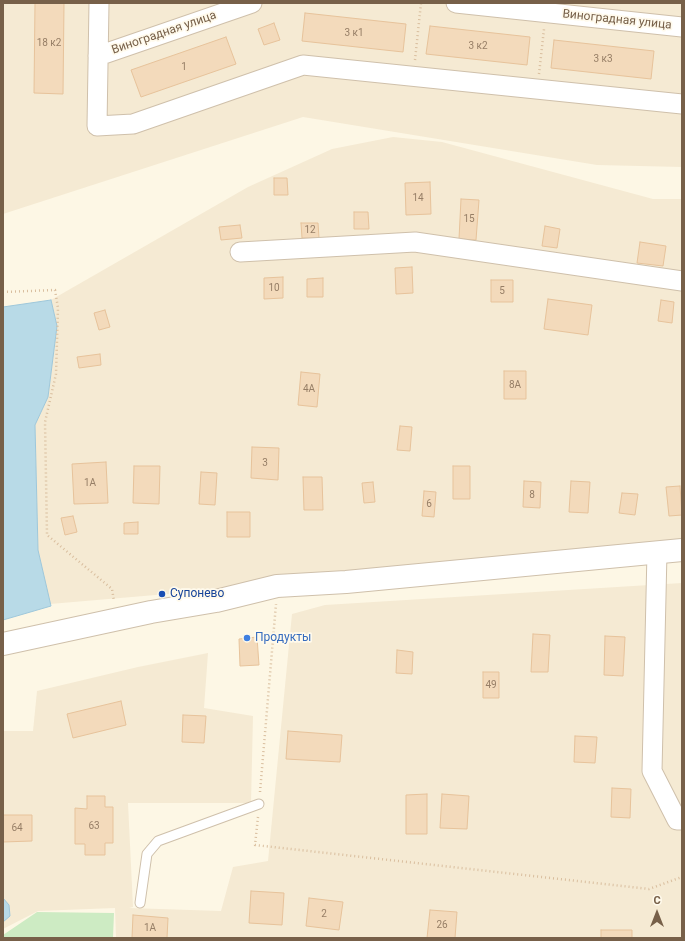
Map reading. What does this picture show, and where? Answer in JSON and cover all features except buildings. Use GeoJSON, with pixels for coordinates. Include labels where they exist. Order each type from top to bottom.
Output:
{"type":"FeatureCollection","features":[{"type":"Feature","properties":{"kind":"street"},"geometry":{"type":"LineString","coordinates":[[99,3],[97,126],[120,126],[133,124],[303,65],[413,75],[682,104]]}},
{"type":"Feature","properties":{"kind":"street","name":"Виноградная улица"},"geometry":{"type":"LineString","coordinates":[[456,3],[546,12],[570,9],[682,27]]}},
{"type":"Feature","properties":{"kind":"street","name":"Виноградная улица"},"geometry":{"type":"LineString","coordinates":[[98,56],[247,4]]}},
{"type":"Feature","properties":{"kind":"street"},"geometry":{"type":"LineString","coordinates":[[240,252],[415,242],[682,281]]}},
{"type":"Feature","properties":{"kind":"street"},"geometry":{"type":"LineString","coordinates":[[3,644],[216,601],[277,586],[346,582],[682,550]]}},
{"type":"Feature","properties":{"kind":"street"},"geometry":{"type":"LineString","coordinates":[[657,552],[652,771],[681,822]]}},
{"type":"Feature","properties":{"kind":"lane"},"geometry":{"type":"LineString","coordinates":[[140,903],[147,854],[158,841],[259,804]]}},
{"type":"Feature","properties":{"kind":"path"},"geometry":{"type":"LineString","coordinates":[[413,75],[421,3]]}},
{"type":"Feature","properties":{"kind":"path"},"geometry":{"type":"LineString","coordinates":[[538,89],[546,12]]}},
{"type":"Feature","properties":{"kind":"path"},"geometry":{"type":"LineString","coordinates":[[3,292],[55,290],[58,308],[56,374],[45,422],[47,535],[112,589],[117,620]]}},
{"type":"Feature","properties":{"kind":"path"},"geometry":{"type":"LineString","coordinates":[[277,586],[255,845],[649,889],[682,877]]}},
{"type":"Feature","properties":{"kind":"shaded area"},"geometry":{"type":"Polygon","coordinates":[[[3,3],[682,3],[682,167],[597,165],[303,117],[3,214],[3,3]]]}},
{"type":"Feature","properties":{"kind":"shaded area"},"geometry":{"type":"Polygon","coordinates":[[[393,137],[442,142],[653,199],[682,199],[682,550],[50,604],[38,550],[35,425],[48,397],[57,326],[51,300],[248,187],[332,149],[393,137]]]}},
{"type":"Feature","properties":{"kind":"shaded area"},"geometry":{"type":"Polygon","coordinates":[[[682,583],[682,938],[116,938],[115,908],[38,911],[3,929],[3,731],[33,731],[37,691],[138,667],[208,653],[204,708],[253,716],[251,803],[128,803],[133,907],[129,908],[221,911],[233,867],[268,861],[292,614],[325,605],[682,583]]]}},
{"type":"Feature","properties":{"kind":"green space"},"geometry":{"type":"Polygon","coordinates":[[[37,912],[114,913],[113,938],[3,938],[3,935],[37,912]]]}},
{"type":"Feature","properties":{"kind":"water"},"geometry":{"type":"Polygon","coordinates":[[[51,300],[57,326],[48,397],[35,425],[38,550],[51,606],[3,620],[3,307],[51,300]]]}},
{"type":"Feature","properties":{"kind":"water"},"geometry":{"type":"Polygon","coordinates":[[[3,898],[9,905],[10,916],[3,922],[3,898]]]}},
{"type":"Feature","properties":{"kind":"place","name":"Супонево"},"geometry":{"type":"Point","coordinates":[162,594]}},
{"type":"Feature","properties":{"kind":"place","name":"Продукты"},"geometry":{"type":"Point","coordinates":[247,638]}}]}
